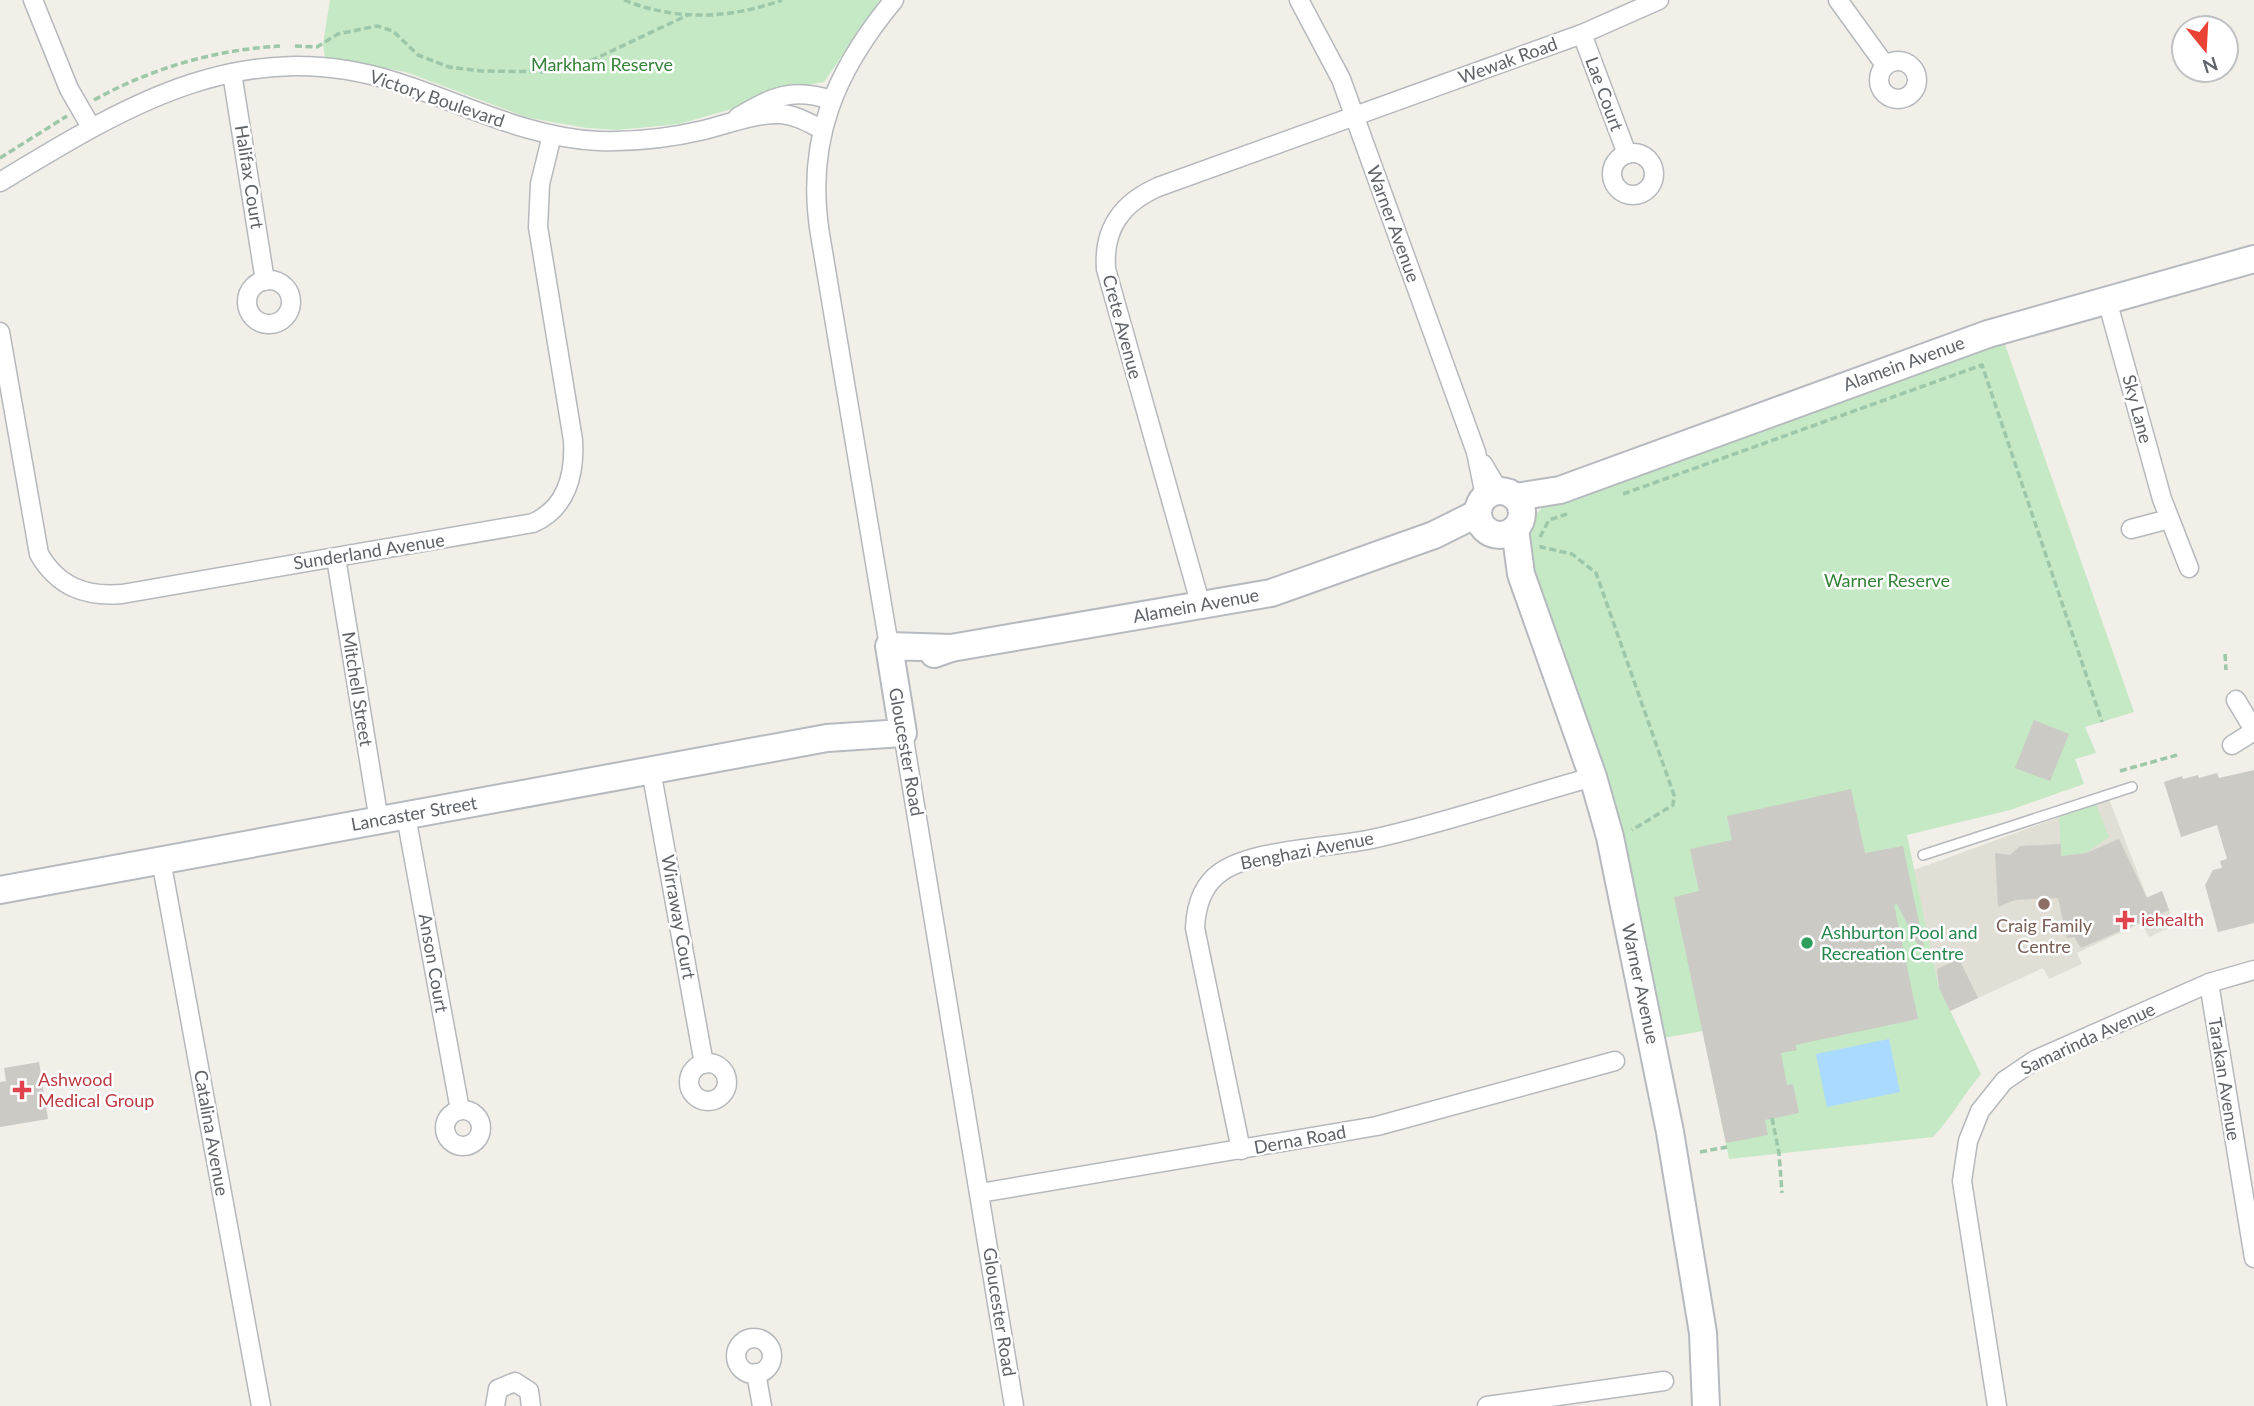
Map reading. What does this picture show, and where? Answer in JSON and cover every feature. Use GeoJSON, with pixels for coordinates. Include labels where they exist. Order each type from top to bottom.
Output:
{"type":"FeatureCollection","features":[{"type":"Feature","properties":{"kind":"street"},"geometry":{"type":"LineString","coordinates":[[33,0],[44,20],[69,89],[90,127]]}},
{"type":"Feature","properties":{"kind":"street"},"geometry":{"type":"LineString","coordinates":[[831,100],[865,39],[894,0]]}},
{"type":"Feature","properties":{"kind":"street","name":"Warner Avenue"},"geometry":{"type":"LineString","coordinates":[[1299,0],[1332,60],[1354,116],[1593,777],[1610,837],[1670,1132],[1703,1334],[1706,1406]]}},
{"type":"Feature","properties":{"kind":"street","name":"Wewak Road"},"geometry":{"type":"LineString","coordinates":[[1354,116],[1582,34],[1660,0]]}},
{"type":"Feature","properties":{"kind":"street"},"geometry":{"type":"LineString","coordinates":[[1838,0],[1885,65]]}},
{"type":"Feature","properties":{"kind":"street","name":"Lae Court"},"geometry":{"type":"LineString","coordinates":[[1582,34],[1627,154]]}},
{"type":"Feature","properties":{"kind":"street","name":"Victory Boulevard"},"geometry":{"type":"LineString","coordinates":[[0,182],[90,127],[175,87],[232,74],[310,68],[369,75],[552,135],[599,141],[654,139],[780,114],[821,129]]}},
{"type":"Feature","properties":{"kind":"street","name":"Halifax Court"},"geometry":{"type":"LineString","coordinates":[[232,74],[265,281]]}},
{"type":"Feature","properties":{"kind":"street","name":"Victory Boulevard"},"geometry":{"type":"LineString","coordinates":[[729,122],[762,103],[794,93],[811,93],[831,100]]}},
{"type":"Feature","properties":{"kind":"street","name":"Gloucester Road"},"geometry":{"type":"LineString","coordinates":[[831,100],[821,129],[816,159],[816,210],[1014,1406]]}},
{"type":"Feature","properties":{"kind":"street","name":"Crete Avenue"},"geometry":{"type":"LineString","coordinates":[[1201,606],[1111,292],[1106,269],[1107,240],[1119,214],[1139,196],[1354,116]]}},
{"type":"Feature","properties":{"kind":"street","name":"Sunderland Avenue"},"geometry":{"type":"LineString","coordinates":[[0,331],[37,545],[46,565],[56,577],[89,594],[104,595],[518,528],[544,519],[562,498],[573,468],[573,440],[538,226],[540,184],[552,135]]}},
{"type":"Feature","properties":{"kind":"street","name":"Alamein Avenue"},"geometry":{"type":"LineString","coordinates":[[890,657],[1271,593],[1499,513],[1565,501],[1988,334],[2254,259]]}},
{"type":"Feature","properties":{"kind":"street","name":"Sky Lane"},"geometry":{"type":"LineString","coordinates":[[2107,300],[2169,519],[2189,568]]}},
{"type":"Feature","properties":{"kind":"street"},"geometry":{"type":"LineString","coordinates":[[2131,529],[2169,519]]}},
{"type":"Feature","properties":{"kind":"street","name":"Mitchell Street"},"geometry":{"type":"LineString","coordinates":[[336,558],[379,821]]}},
{"type":"Feature","properties":{"kind":"street"},"geometry":{"type":"LineString","coordinates":[[2232,745],[2254,731],[2236,700]]}},
{"type":"Feature","properties":{"kind":"street","name":"Lancaster Street"},"geometry":{"type":"LineString","coordinates":[[0,890],[902,726]]}},
{"type":"Feature","properties":{"kind":"street","name":"Wirraway Court"},"geometry":{"type":"LineString","coordinates":[[651,770],[704,1064]]}},
{"type":"Feature","properties":{"kind":"street","name":"Benghazi Avenue"},"geometry":{"type":"LineString","coordinates":[[1241,1150],[1195,928],[1198,903],[1210,881],[1219,873],[1246,861],[1373,839],[1593,777]]}},
{"type":"Feature","properties":{"kind":"street","name":"Anson Court"},"geometry":{"type":"LineString","coordinates":[[406,816],[460,1110]]}},
{"type":"Feature","properties":{"kind":"street","name":"Catalina Avenue"},"geometry":{"type":"LineString","coordinates":[[161,860],[261,1406]]}},
{"type":"Feature","properties":{"kind":"street","name":"Samarinda Avenue"},"geometry":{"type":"LineString","coordinates":[[1997,1406],[1962,1181],[1963,1158],[1974,1122],[1998,1088],[2027,1065],[2209,983],[2254,970]]}},
{"type":"Feature","properties":{"kind":"street","name":"Tarakan Avenue"},"geometry":{"type":"LineString","coordinates":[[2209,983],[2254,1258]]}},
{"type":"Feature","properties":{"kind":"street","name":"Derna Road"},"geometry":{"type":"LineString","coordinates":[[980,1194],[1402,1121],[1615,1061]]}},
{"type":"Feature","properties":{"kind":"street"},"geometry":{"type":"LineString","coordinates":[[756,1374],[762,1406]]}},
{"type":"Feature","properties":{"kind":"street"},"geometry":{"type":"LineString","coordinates":[[1487,1406],[1664,1381]]}},
{"type":"Feature","properties":{"kind":"street"},"geometry":{"type":"LineString","coordinates":[[495,1406],[498,1389],[515,1382],[529,1391],[531,1406]]}},
{"type":"Feature","properties":{"kind":"lane"},"geometry":{"type":"LineString","coordinates":[[1923,855],[2132,787]]}},
{"type":"Feature","properties":{"kind":"path"},"geometry":{"type":"LineString","coordinates":[[624,0],[653,10],[688,15],[730,13],[782,0]]}},
{"type":"Feature","properties":{"kind":"path"},"geometry":{"type":"LineString","coordinates":[[317,47],[338,34],[377,26],[393,31],[418,55],[449,67],[481,71],[554,72],[574,68],[688,15]]}},
{"type":"Feature","properties":{"kind":"path"},"geometry":{"type":"LineString","coordinates":[[1622,494],[1982,365],[2102,722]]}},
{"type":"Feature","properties":{"kind":"path"},"geometry":{"type":"LineString","coordinates":[[1565,501],[1545,525],[1541,547],[1572,554],[1596,573],[1674,795],[1673,805],[1667,811],[1640,827],[1610,837]]}},
{"type":"Feature","properties":{"kind":"path"},"geometry":{"type":"LineString","coordinates":[[2225,654],[2226,670]]}},
{"type":"Feature","properties":{"kind":"path"},"geometry":{"type":"LineString","coordinates":[[2120,771],[2177,755]]}},
{"type":"Feature","properties":{"kind":"path"},"geometry":{"type":"LineString","coordinates":[[1772,1118],[1779,1153],[1782,1193]]}},
{"type":"Feature","properties":{"kind":"path"},"geometry":{"type":"LineString","coordinates":[[1700,1152],[1727,1147]]}},
{"type":"Feature","properties":{"kind":"shaded area","name":"Craig Family Centre"},"geometry":{"type":"Polygon","coordinates":[[[2109,799],[2147,897],[2162,891],[2175,925],[2149,937],[2141,923],[2077,953],[2082,964],[2049,979],[2043,968],[1950,1011],[1939,988],[1914,870],[2109,799]]]}},
{"type":"Feature","properties":{"kind":"green space","name":"Markham Reserve"},"geometry":{"type":"Polygon","coordinates":[[[330,0],[880,0],[824,82],[786,89],[739,107],[679,124],[617,130],[529,118],[406,72],[325,57],[323,44],[330,0]]]}},
{"type":"Feature","properties":{"kind":"green space","name":"Warner Reserve"},"geometry":{"type":"Polygon","coordinates":[[[2003,339],[2134,712],[2085,727],[2096,753],[2075,759],[2084,784],[2010,810],[1907,835],[1939,988],[1981,1074],[1933,1137],[1729,1159],[1703,1031],[1663,1038],[1526,558],[1524,526],[1544,506],[2003,339]]]}},
{"type":"Feature","properties":{"kind":"green space"},"geometry":{"type":"Polygon","coordinates":[[[2096,804],[2109,837],[2086,853],[2061,856],[2059,817],[2096,804]]]}},
{"type":"Feature","properties":{"kind":"water"},"geometry":{"type":"Polygon","coordinates":[[[1889,1039],[1900,1092],[1827,1107],[1816,1054],[1889,1039]]]}},
{"type":"Feature","properties":{"kind":"building"},"geometry":{"type":"Polygon","coordinates":[[[2034,720],[2069,734],[2050,781],[2015,768],[2034,720]]]}},
{"type":"Feature","properties":{"kind":"building"},"geometry":{"type":"Polygon","coordinates":[[[2254,770],[2254,923],[2218,932],[2205,885],[2213,870],[2222,868],[2220,861],[2227,859],[2217,825],[2181,837],[2164,782],[2182,776],[2183,779],[2198,775],[2199,778],[2217,773],[2219,778],[2254,770]]]}},
{"type":"Feature","properties":{"kind":"building","name":"Ashburton Pool and Recreation Centre"},"geometry":{"type":"Polygon","coordinates":[[[1851,789],[1865,853],[1903,846],[1924,946],[1919,947],[1897,904],[1894,905],[1918,1019],[1795,1045],[1797,1050],[1781,1053],[1787,1085],[1793,1084],[1799,1113],[1765,1120],[1768,1135],[1726,1143],[1674,897],[1699,891],[1690,849],[1732,840],[1727,816],[1851,789]]]}},
{"type":"Feature","properties":{"kind":"building"},"geometry":{"type":"Polygon","coordinates":[[[2119,839],[2147,898],[2162,891],[2169,910],[2081,948],[2074,937],[2067,938],[2058,898],[2015,900],[1998,907],[1995,853],[2010,855],[2020,846],[2061,844],[2061,856],[2086,853],[2119,839]]]}},
{"type":"Feature","properties":{"kind":"building"},"geometry":{"type":"Polygon","coordinates":[[[1959,959],[1978,998],[1950,1011],[1939,988],[1937,969],[1959,959]]]}},
{"type":"Feature","properties":{"kind":"building","name":"Ashwood Medical Group"},"geometry":{"type":"Polygon","coordinates":[[[39,1062],[48,1119],[0,1127],[0,1082],[6,1081],[4,1068],[39,1062]]]}},
{"type":"Feature","properties":{"kind":"place","name":"Craig Family Centre"},"geometry":{"type":"Point","coordinates":[2044,904]}},
{"type":"Feature","properties":{"kind":"place","name":"iehealth"},"geometry":{"type":"Point","coordinates":[2125,920]}},
{"type":"Feature","properties":{"kind":"place","name":"Ashburton Pool and Recreation Centre"},"geometry":{"type":"Point","coordinates":[1807,943]}},
{"type":"Feature","properties":{"kind":"place","name":"Ashwood Medical Group"},"geometry":{"type":"Point","coordinates":[22,1090]}}]}
